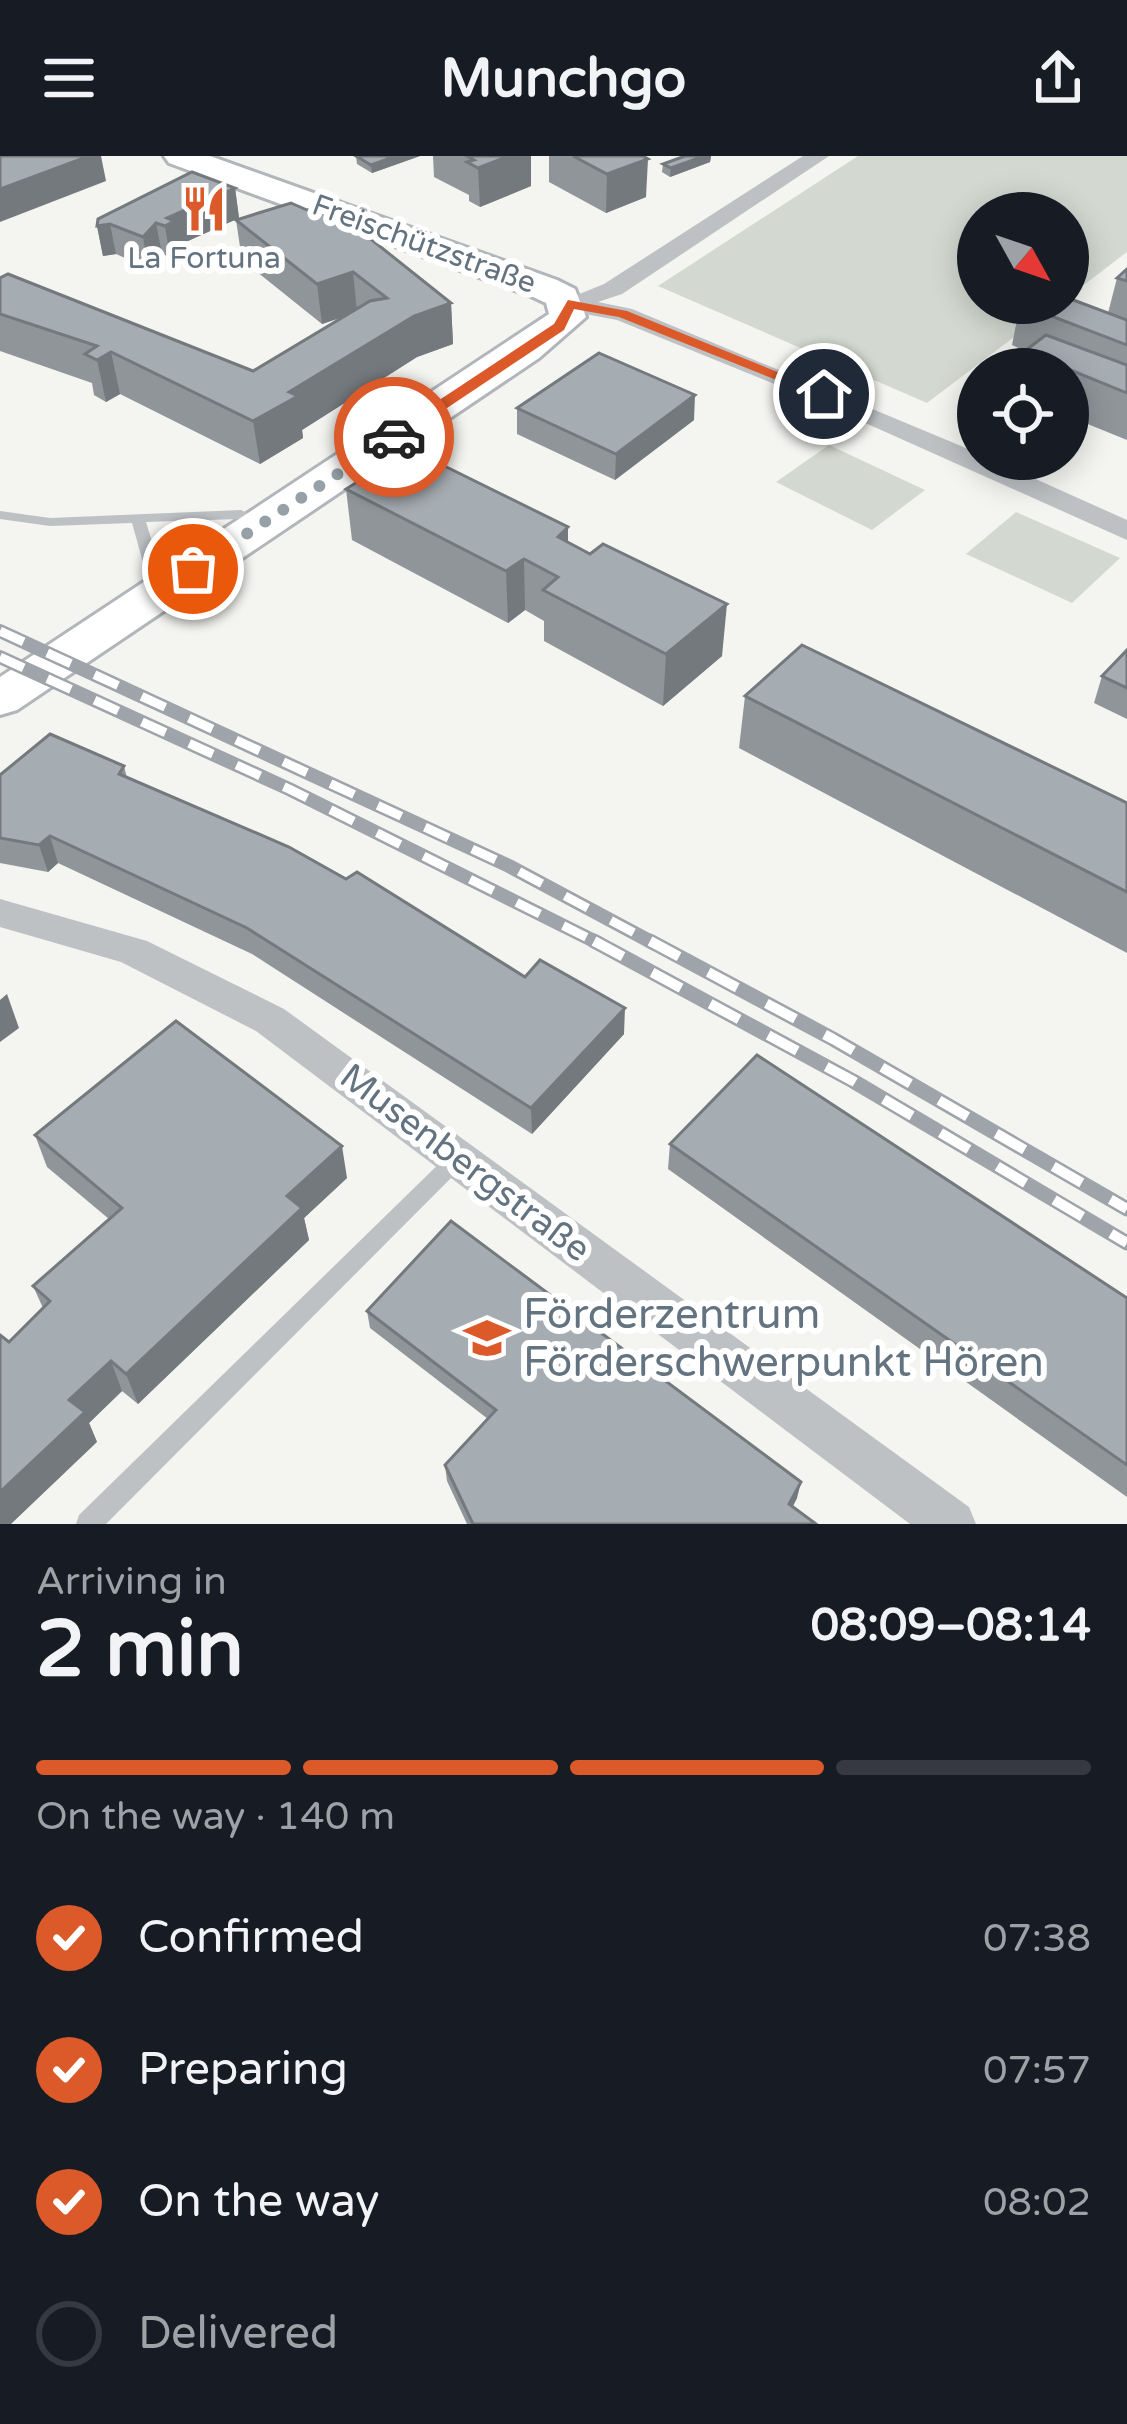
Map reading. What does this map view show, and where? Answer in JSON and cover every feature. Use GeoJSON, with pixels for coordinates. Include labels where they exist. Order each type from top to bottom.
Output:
{"type":"FeatureCollection","features":[{"type":"Feature","properties":{"kind":"street","name":"Freischützstraße"},"geometry":{"type":"LineString","coordinates":[[180,156],[544,288],[568,304],[622,314],[824,394],[1127,531]]}},
{"type":"Feature","properties":{"kind":"street"},"geometry":{"type":"LineString","coordinates":[[0,699],[559,327],[568,317],[568,304],[613,290],[818,156]]}},
{"type":"Feature","properties":{"kind":"street","name":"Musenbergstraße"},"geometry":{"type":"LineString","coordinates":[[0,914],[133,951],[270,1020],[951,1524]]}},
{"type":"Feature","properties":{"kind":"lane"},"geometry":{"type":"LineString","coordinates":[[0,515],[50,521],[241,514],[262,524]]}},
{"type":"Feature","properties":{"kind":"lane"},"geometry":{"type":"LineString","coordinates":[[138,519],[159,591]]}},
{"type":"Feature","properties":{"kind":"lane"},"geometry":{"type":"LineString","coordinates":[[88,1524],[458,1158]]}},
{"type":"Feature","properties":{"kind":"shaded area"},"geometry":{"type":"Polygon","coordinates":[[[858,156],[1127,156],[1127,252],[1089,281],[1089,192],[957,192],[957,324],[1031,324],[1000,348],[957,348],[957,380],[927,403],[658,286],[858,156]]]}},
{"type":"Feature","properties":{"kind":"shaded area"},"geometry":{"type":"Polygon","coordinates":[[[829,445],[925,490],[872,530],[776,482],[829,445]]]}},
{"type":"Feature","properties":{"kind":"shaded area"},"geometry":{"type":"Polygon","coordinates":[[[1016,512],[1120,558],[1072,603],[966,554],[1016,512]]]}},
{"type":"Feature","properties":{"kind":"building"},"geometry":{"type":"Polygon","coordinates":[[[0,156],[89,156],[0,189],[0,156]]]}},
{"type":"Feature","properties":{"kind":"building"},"geometry":{"type":"Polygon","coordinates":[[[356,156],[396,156],[371,165],[356,156]]]}},
{"type":"Feature","properties":{"kind":"building"},"geometry":{"type":"Polygon","coordinates":[[[467,156],[509,156],[478,168],[467,162],[474,160],[467,156]]]}},
{"type":"Feature","properties":{"kind":"building"},"geometry":{"type":"Polygon","coordinates":[[[573,156],[643,156],[648,159],[607,174],[573,156]]]}},
{"type":"Feature","properties":{"kind":"building"},"geometry":{"type":"Polygon","coordinates":[[[685,156],[704,156],[671,168],[663,164],[685,156]]]}},
{"type":"Feature","properties":{"kind":"building"},"geometry":{"type":"Polygon","coordinates":[[[192,172],[235,188],[167,218],[174,221],[165,226],[156,223],[143,237],[110,224],[97,226],[98,219],[192,172]]]}},
{"type":"Feature","properties":{"kind":"building"},"geometry":{"type":"Polygon","coordinates":[[[291,203],[307,210],[328,205],[451,303],[414,316],[289,392],[298,396],[253,421],[111,352],[97,360],[85,354],[97,346],[0,314],[0,278],[8,274],[253,371],[370,301],[387,298],[353,272],[317,284],[236,220],[291,203]]]}},
{"type":"Feature","properties":{"kind":"building"},"geometry":{"type":"Polygon","coordinates":[[[1089,306],[1127,320],[1127,345],[1072,324],[1089,324],[1089,306]]]}},
{"type":"Feature","properties":{"kind":"building"},"geometry":{"type":"Polygon","coordinates":[[[1046,335],[1081,348],[1029,348],[1046,335]]]}},
{"type":"Feature","properties":{"kind":"building"},"geometry":{"type":"Polygon","coordinates":[[[1089,351],[1127,365],[1127,393],[1089,378],[1089,351]]]}},
{"type":"Feature","properties":{"kind":"building"},"geometry":{"type":"Polygon","coordinates":[[[599,353],[695,395],[616,454],[517,408],[599,353]]]}},
{"type":"Feature","properties":{"kind":"building"},"geometry":{"type":"Polygon","coordinates":[[[410,449],[568,527],[558,537],[590,554],[603,544],[727,604],[666,654],[543,590],[558,577],[524,559],[506,571],[346,489],[410,449]]]}},
{"type":"Feature","properties":{"kind":"building"},"geometry":{"type":"Polygon","coordinates":[[[802,645],[1127,803],[1127,892],[745,696],[802,645]]]}},
{"type":"Feature","properties":{"kind":"building"},"geometry":{"type":"Polygon","coordinates":[[[1127,650],[1127,688],[1102,676],[1127,650]]]}},
{"type":"Feature","properties":{"kind":"building"},"geometry":{"type":"Polygon","coordinates":[[[50,734],[124,766],[119,774],[289,847],[346,879],[357,872],[525,977],[540,960],[625,1008],[531,1108],[247,928],[50,836],[39,845],[0,838],[0,775],[50,734]]]}},
{"type":"Feature","properties":{"kind":"building"},"geometry":{"type":"Polygon","coordinates":[[[176,1021],[342,1146],[287,1196],[302,1208],[126,1374],[111,1361],[69,1400],[85,1412],[0,1492],[0,1335],[9,1342],[50,1301],[33,1286],[122,1208],[35,1135],[176,1021]]]}},
{"type":"Feature","properties":{"kind":"building"},"geometry":{"type":"Polygon","coordinates":[[[757,1055],[1127,1298],[1127,1465],[670,1144],[757,1055]]]}},
{"type":"Feature","properties":{"kind":"building"},"geometry":{"type":"Polygon","coordinates":[[[451,1221],[801,1482],[789,1504],[816,1524],[473,1524],[445,1465],[496,1410],[367,1311],[451,1221]]]}},
{"type":"Feature","properties":{"kind":"railway"},"geometry":{"type":"LineString","coordinates":[[0,631],[509,866],[655,944]]}},
{"type":"Feature","properties":{"kind":"railway"},"geometry":{"type":"LineString","coordinates":[[0,657],[289,789],[594,941]]}},
{"type":"Feature","properties":{"kind":"railway"},"geometry":{"type":"LineString","coordinates":[[594,941],[600,944]]}},
{"type":"Feature","properties":{"kind":"railway"},"geometry":{"type":"LineString","coordinates":[[594,941],[853,1081],[1127,1243]]}},
{"type":"Feature","properties":{"kind":"railway"},"geometry":{"type":"LineString","coordinates":[[650,941],[833,1039],[1127,1209]]}},
{"type":"Feature","properties":{"kind":"way so far"},"geometry":{"type":"LineString","coordinates":[[193,569],[394,437]]}},
{"type":"Feature","properties":{"kind":"place","name":"La Fortuna"},"geometry":{"type":"Point","coordinates":[204,209]}},
{"type":"Feature","properties":{"kind":"place","name":"Förderzentrum Förderschwerpunkt Hören"},"geometry":{"type":"Point","coordinates":[487,1338]}},
{"type":"Feature","properties":{"kind":"route"},"geometry":{"type":"LineString","coordinates":[[394,437],[559,327],[568,317],[568,304],[622,314],[824,394]]}}]}
